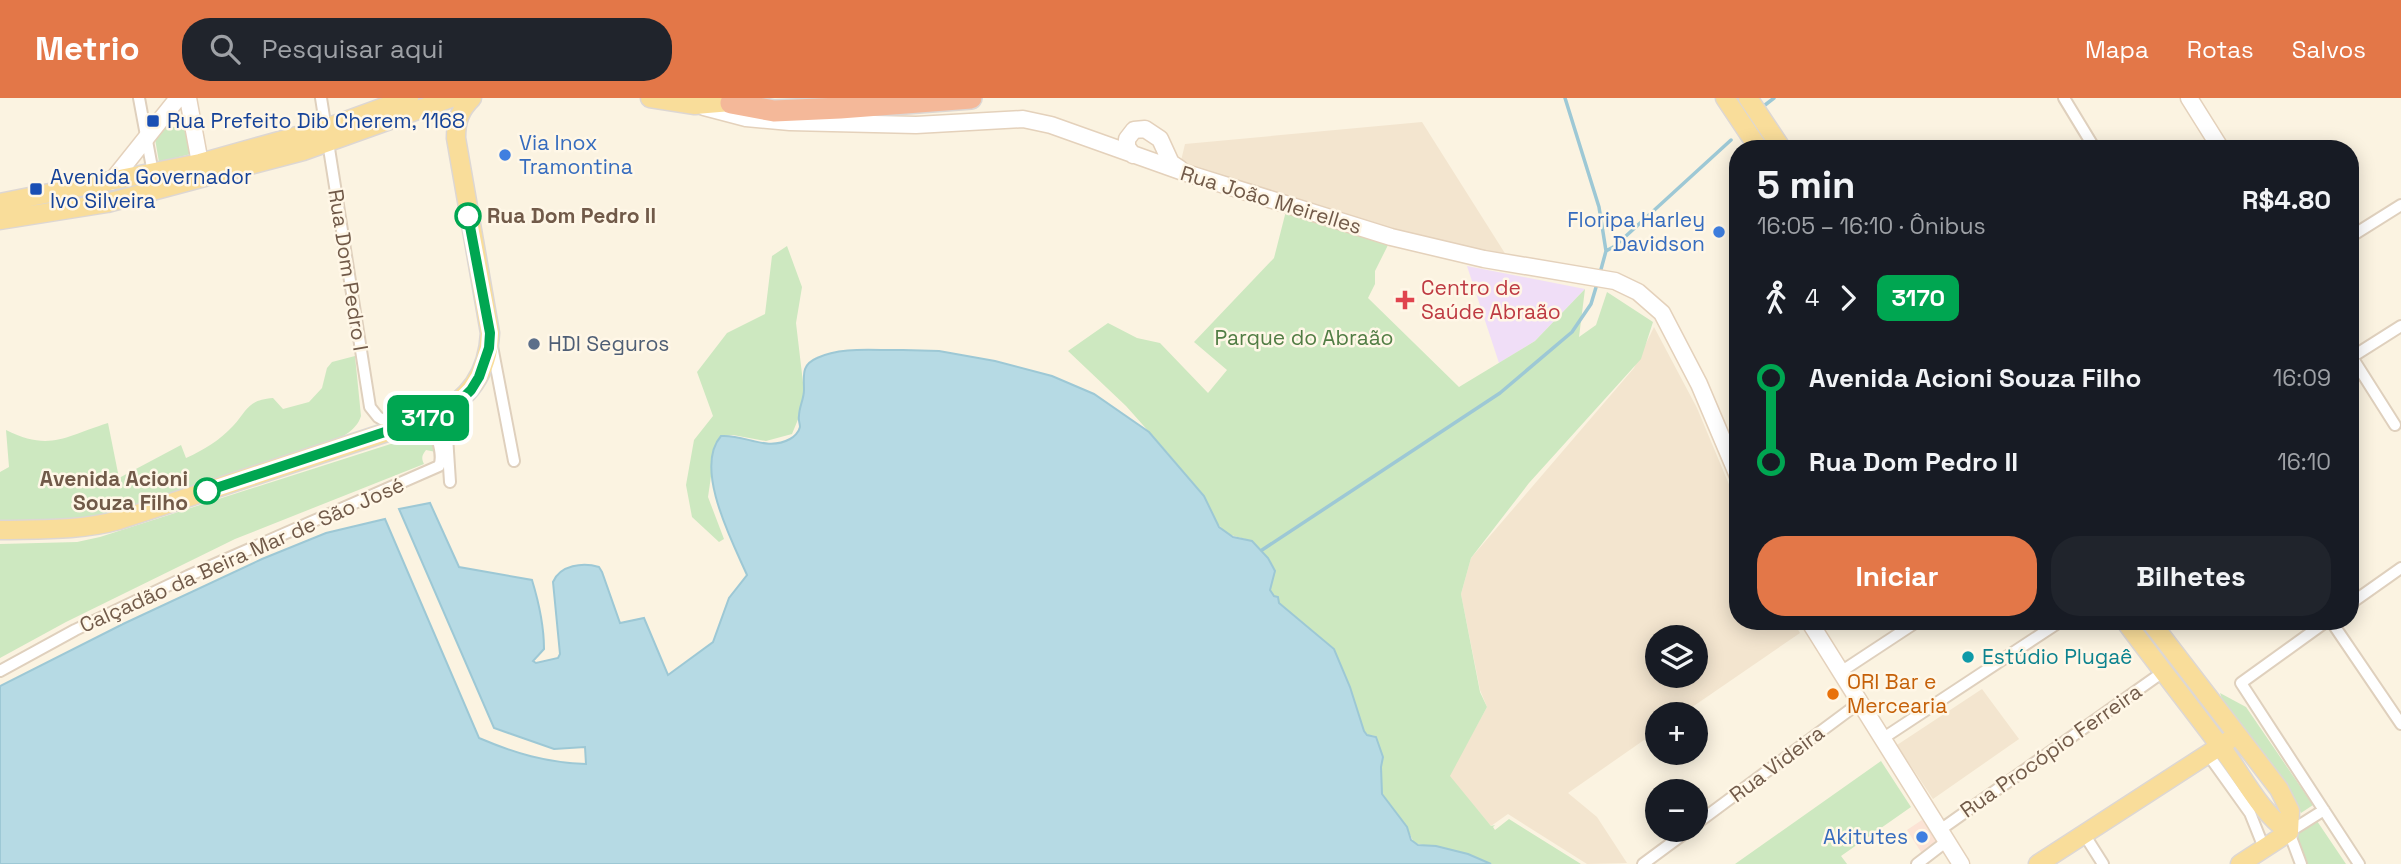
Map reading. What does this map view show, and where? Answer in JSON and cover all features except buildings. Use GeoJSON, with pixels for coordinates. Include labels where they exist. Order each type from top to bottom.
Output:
{"type":"FeatureCollection","features":[{"type":"Feature","properties":{"kind":"highway"},"geometry":{"type":"LineString","coordinates":[[731,103],[774,111],[971,98]]}},
{"type":"Feature","properties":{"kind":"main road"},"geometry":{"type":"LineString","coordinates":[[111,182],[178,98]]}},
{"type":"Feature","properties":{"kind":"main road"},"geometry":{"type":"LineString","coordinates":[[188,98],[202,170]]}},
{"type":"Feature","properties":{"kind":"main road"},"geometry":{"type":"LineString","coordinates":[[327,136],[409,98]]}},
{"type":"Feature","properties":{"kind":"main road"},"geometry":{"type":"LineString","coordinates":[[0,220],[107,203],[202,170],[451,98]]}},
{"type":"Feature","properties":{"kind":"main road"},"geometry":{"type":"LineString","coordinates":[[0,530],[97,526],[399,429],[433,416],[460,401],[479,377],[491,368],[490,333],[456,138],[459,114],[472,98]]}},
{"type":"Feature","properties":{"kind":"main road"},"geometry":{"type":"LineString","coordinates":[[650,98],[695,104],[731,103],[760,98]]}},
{"type":"Feature","properties":{"kind":"main road"},"geometry":{"type":"LineString","coordinates":[[1725,98],[1753,140]]}},
{"type":"Feature","properties":{"kind":"main road"},"geometry":{"type":"LineString","coordinates":[[1748,98],[1776,140]]}},
{"type":"Feature","properties":{"kind":"main road"},"geometry":{"type":"LineString","coordinates":[[2189,98],[2215,140]]}},
{"type":"Feature","properties":{"kind":"main road","name":"Rua João Meirelles"},"geometry":{"type":"LineString","coordinates":[[695,104],[746,118],[790,122],[916,125],[1023,119],[1051,125],[1183,172],[1423,245],[1484,259],[1611,280],[1638,292],[1662,313],[1704,394],[1729,454]]}},
{"type":"Feature","properties":{"kind":"main road"},"geometry":{"type":"LineString","coordinates":[[162,118],[173,115],[192,121]]}},
{"type":"Feature","properties":{"kind":"main road"},"geometry":{"type":"LineString","coordinates":[[1133,155],[1127,139],[1134,130],[1145,129],[1160,139],[1171,163],[1183,172]]}},
{"type":"Feature","properties":{"kind":"main road"},"geometry":{"type":"LineString","coordinates":[[0,203],[153,173],[202,170]]}},
{"type":"Feature","properties":{"kind":"main road"},"geometry":{"type":"LineString","coordinates":[[1814,630],[1839,674],[1961,864]]}},
{"type":"Feature","properties":{"kind":"main road"},"geometry":{"type":"LineString","coordinates":[[2132,630],[2163,672],[2212,749],[2278,824],[2289,832]]}},
{"type":"Feature","properties":{"kind":"main road"},"geometry":{"type":"LineString","coordinates":[[2157,630],[2245,742],[2287,801],[2290,811],[2289,832]]}},
{"type":"Feature","properties":{"kind":"main road"},"geometry":{"type":"LineString","coordinates":[[2038,864],[2212,749],[2228,740],[2245,742]]}},
{"type":"Feature","properties":{"kind":"main road"},"geometry":{"type":"LineString","coordinates":[[2240,864],[2289,832]]}},
{"type":"Feature","properties":{"kind":"street"},"geometry":{"type":"LineString","coordinates":[[139,98],[153,173]]}},
{"type":"Feature","properties":{"kind":"street","name":"Rua Dom Pedro I"},"geometry":{"type":"LineString","coordinates":[[321,98],[370,407],[387,424],[399,429]]}},
{"type":"Feature","properties":{"kind":"street"},"geometry":{"type":"LineString","coordinates":[[2064,98],[2090,140]]}},
{"type":"Feature","properties":{"kind":"street"},"geometry":{"type":"LineString","coordinates":[[2359,231],[2401,205]]}},
{"type":"Feature","properties":{"kind":"street"},"geometry":{"type":"LineString","coordinates":[[2359,351],[2401,326]]}},
{"type":"Feature","properties":{"kind":"street"},"geometry":{"type":"LineString","coordinates":[[491,368],[514,461]]}},
{"type":"Feature","properties":{"kind":"street"},"geometry":{"type":"LineString","coordinates":[[2359,369],[2395,425]]}},
{"type":"Feature","properties":{"kind":"street"},"geometry":{"type":"LineString","coordinates":[[433,416],[447,436],[450,482]]}},
{"type":"Feature","properties":{"kind":"street","name":"Calçadão da Beira Mar de São José"},"geometry":{"type":"LineString","coordinates":[[0,671],[188,576],[439,467],[442,456],[433,416]]}},
{"type":"Feature","properties":{"kind":"street"},"geometry":{"type":"LineString","coordinates":[[2359,598],[2401,568]]}},
{"type":"Feature","properties":{"kind":"street"},"geometry":{"type":"LineString","coordinates":[[1839,674],[1905,630]]}},
{"type":"Feature","properties":{"kind":"street"},"geometry":{"type":"LineString","coordinates":[[1882,739],[2047,630]]}},
{"type":"Feature","properties":{"kind":"street"},"geometry":{"type":"LineString","coordinates":[[2316,630],[2241,684],[2359,864]]}},
{"type":"Feature","properties":{"kind":"street"},"geometry":{"type":"LineString","coordinates":[[2335,630],[2399,719]]}},
{"type":"Feature","properties":{"kind":"street","name":"Rua Procópio Ferreira"},"geometry":{"type":"LineString","coordinates":[[1917,864],[1943,836],[2163,672]]}},
{"type":"Feature","properties":{"kind":"street","name":"Rua Videira"},"geometry":{"type":"LineString","coordinates":[[1708,815],[1859,703]]}},
{"type":"Feature","properties":{"kind":"street"},"geometry":{"type":"LineString","coordinates":[[2212,749],[2250,813],[2264,848]]}},
{"type":"Feature","properties":{"kind":"street"},"geometry":{"type":"LineString","coordinates":[[2301,864],[2289,832],[2324,810]]}},
{"type":"Feature","properties":{"kind":"street"},"geometry":{"type":"LineString","coordinates":[[2084,834],[2103,864]]}},
{"type":"Feature","properties":{"kind":"street"},"geometry":{"type":"LineString","coordinates":[[1643,864],[1673,842]]}},
{"type":"Feature","properties":{"kind":"shaded area"},"geometry":{"type":"Polygon","coordinates":[[[1422,122],[1506,255],[1426,239],[1180,165],[1185,144],[1422,122]]]}},
{"type":"Feature","properties":{"kind":"shaded area"},"geometry":{"type":"Polygon","coordinates":[[[1467,266],[1585,289],[1535,341],[1499,363],[1467,266]]]}},
{"type":"Feature","properties":{"kind":"shaded area"},"geometry":{"type":"Polygon","coordinates":[[[1654,327],[1697,408],[1729,484],[1729,630],[1798,630],[1800,633],[1699,702],[1645,702],[1645,739],[1568,793],[1597,817],[1627,863],[1587,864],[1508,814],[1491,826],[1449,776],[1487,707],[1480,690],[1461,594],[1471,558],[1634,368],[1654,327]]]}},
{"type":"Feature","properties":{"kind":"shaded area"},"geometry":{"type":"Polygon","coordinates":[[[1982,689],[2019,739],[1933,799],[1897,745],[1982,689]]]}},
{"type":"Feature","properties":{"kind":"shaded area","name":"Akitutes"},"geometry":{"type":"Polygon","coordinates":[[[1922,820],[1938,843],[1923,855],[1907,830],[1922,820]]]}},
{"type":"Feature","properties":{"kind":"green space"},"geometry":{"type":"Polygon","coordinates":[[[176,127],[186,131],[191,154],[159,162],[155,139],[163,128],[176,127]]]}},
{"type":"Feature","properties":{"kind":"green space","name":"Parque do Abraão"},"geometry":{"type":"Polygon","coordinates":[[[1286,211],[1389,243],[1375,271],[1375,284],[1368,298],[1459,387],[1535,341],[1585,289],[1579,337],[1596,325],[1607,292],[1653,322],[1641,359],[1529,483],[1471,558],[1461,594],[1480,692],[1487,707],[1450,776],[1491,826],[1495,825],[1495,830],[1509,819],[1581,864],[1489,864],[1468,854],[1414,843],[1407,828],[1382,794],[1383,757],[1375,736],[1364,731],[1334,649],[1279,603],[1271,592],[1252,541],[1227,534],[1217,523],[1204,496],[1167,452],[1126,406],[1068,351],[1108,323],[1137,338],[1160,343],[1208,393],[1227,370],[1194,342],[1274,258],[1286,211]]]}},
{"type":"Feature","properties":{"kind":"green space"},"geometry":{"type":"Polygon","coordinates":[[[787,246],[802,287],[796,323],[804,391],[799,417],[792,434],[766,441],[733,435],[721,436],[716,442],[708,497],[724,539],[719,542],[692,517],[686,485],[694,440],[713,416],[697,372],[727,333],[765,314],[772,256],[787,246]]]}},
{"type":"Feature","properties":{"kind":"green space"},"geometry":{"type":"Polygon","coordinates":[[[355,356],[361,416],[353,429],[329,444],[96,518],[0,522],[0,472],[9,467],[6,430],[21,437],[47,441],[69,437],[108,423],[119,478],[181,445],[186,458],[199,452],[223,436],[249,407],[258,401],[273,398],[283,409],[309,402],[322,388],[327,368],[332,362],[355,356]]]}},
{"type":"Feature","properties":{"kind":"green space"},"geometry":{"type":"Polygon","coordinates":[[[425,433],[431,438],[436,452],[426,450],[422,457],[424,464],[235,539],[66,622],[0,658],[0,544],[77,542],[100,537],[425,433]]]}},
{"type":"Feature","properties":{"kind":"green space"},"geometry":{"type":"Polygon","coordinates":[[[2141,630],[2152,630],[2231,730],[2220,730],[2141,630]]]}},
{"type":"Feature","properties":{"kind":"green space"},"geometry":{"type":"Polygon","coordinates":[[[2220,693],[2246,707],[2313,805],[2301,813],[2278,774],[2225,708],[2220,693]]]}},
{"type":"Feature","properties":{"kind":"green space"},"geometry":{"type":"Polygon","coordinates":[[[1881,761],[1911,807],[1841,856],[1847,864],[1735,864],[1881,761]]]}},
{"type":"Feature","properties":{"kind":"green space"},"geometry":{"type":"Polygon","coordinates":[[[2317,821],[2346,864],[2306,864],[2297,834],[2317,821]]]}},
{"type":"Feature","properties":{"kind":"water"},"geometry":{"type":"Polygon","coordinates":[[[848,350],[939,351],[995,361],[1052,376],[1094,394],[1149,432],[1204,496],[1219,527],[1233,537],[1252,541],[1268,558],[1275,571],[1270,590],[1278,597],[1279,603],[1334,649],[1364,731],[1367,735],[1376,737],[1383,757],[1382,794],[1407,827],[1411,840],[1418,845],[1436,846],[1468,854],[1491,864],[0,864],[0,686],[123,624],[262,559],[326,533],[385,519],[479,738],[531,756],[586,764],[585,747],[554,749],[494,728],[399,509],[430,503],[459,567],[532,580],[541,614],[544,640],[544,649],[533,661],[536,663],[558,658],[560,654],[553,582],[556,576],[566,568],[586,565],[599,567],[602,572],[620,623],[644,618],[668,675],[713,642],[729,598],[747,575],[725,525],[713,486],[711,467],[714,450],[721,436],[772,444],[790,439],[800,427],[804,371],[808,364],[827,354],[848,350]]]}},
{"type":"Feature","properties":{"kind":"waterway"},"geometry":{"type":"LineString","coordinates":[[1565,98],[1599,207],[1606,251]]}},
{"type":"Feature","properties":{"kind":"waterway"},"geometry":{"type":"LineString","coordinates":[[1765,105],[1774,98]]}},
{"type":"Feature","properties":{"kind":"waterway"},"geometry":{"type":"LineString","coordinates":[[1600,273],[1606,251],[1615,246],[1729,142]]}},
{"type":"Feature","properties":{"kind":"waterway"},"geometry":{"type":"LineString","coordinates":[[1262,550],[1500,393],[1572,332],[1591,304],[1597,284]]}},
{"type":"Feature","properties":{"kind":"bus line","name":"3170"},"geometry":{"type":"LineString","coordinates":[[207,491],[433,416],[447,410],[471,390],[485,363],[490,333],[468,216]]}},
{"type":"Feature","properties":{"kind":"place","name":"Rua Prefeito Dib Cherem, 1168"},"geometry":{"type":"Point","coordinates":[153,121]}},
{"type":"Feature","properties":{"kind":"place","name":"Via Inox Tramontina"},"geometry":{"type":"Point","coordinates":[505,155]}},
{"type":"Feature","properties":{"kind":"place","name":"Avenida Governador Ivo Silveira"},"geometry":{"type":"Point","coordinates":[36,189]}},
{"type":"Feature","properties":{"kind":"place","name":"Rua Dom Pedro II"},"geometry":{"type":"Point","coordinates":[468,216]}},
{"type":"Feature","properties":{"kind":"place","name":"Floripa Harley Davidson"},"geometry":{"type":"Point","coordinates":[1719,232]}},
{"type":"Feature","properties":{"kind":"place","name":"Centro de Saúde Abraão"},"geometry":{"type":"Point","coordinates":[1405,300]}},
{"type":"Feature","properties":{"kind":"place","name":"HDI Seguros"},"geometry":{"type":"Point","coordinates":[534,344]}},
{"type":"Feature","properties":{"kind":"place","name":"Avenida Acioni Souza Filho"},"geometry":{"type":"Point","coordinates":[207,491]}},
{"type":"Feature","properties":{"kind":"place","name":"Estúdio Plugaê"},"geometry":{"type":"Point","coordinates":[1968,657]}},
{"type":"Feature","properties":{"kind":"place","name":"ORI Bar e Mercearia"},"geometry":{"type":"Point","coordinates":[1833,694]}},
{"type":"Feature","properties":{"kind":"place","name":"Akitutes"},"geometry":{"type":"Point","coordinates":[1922,837]}}]}
